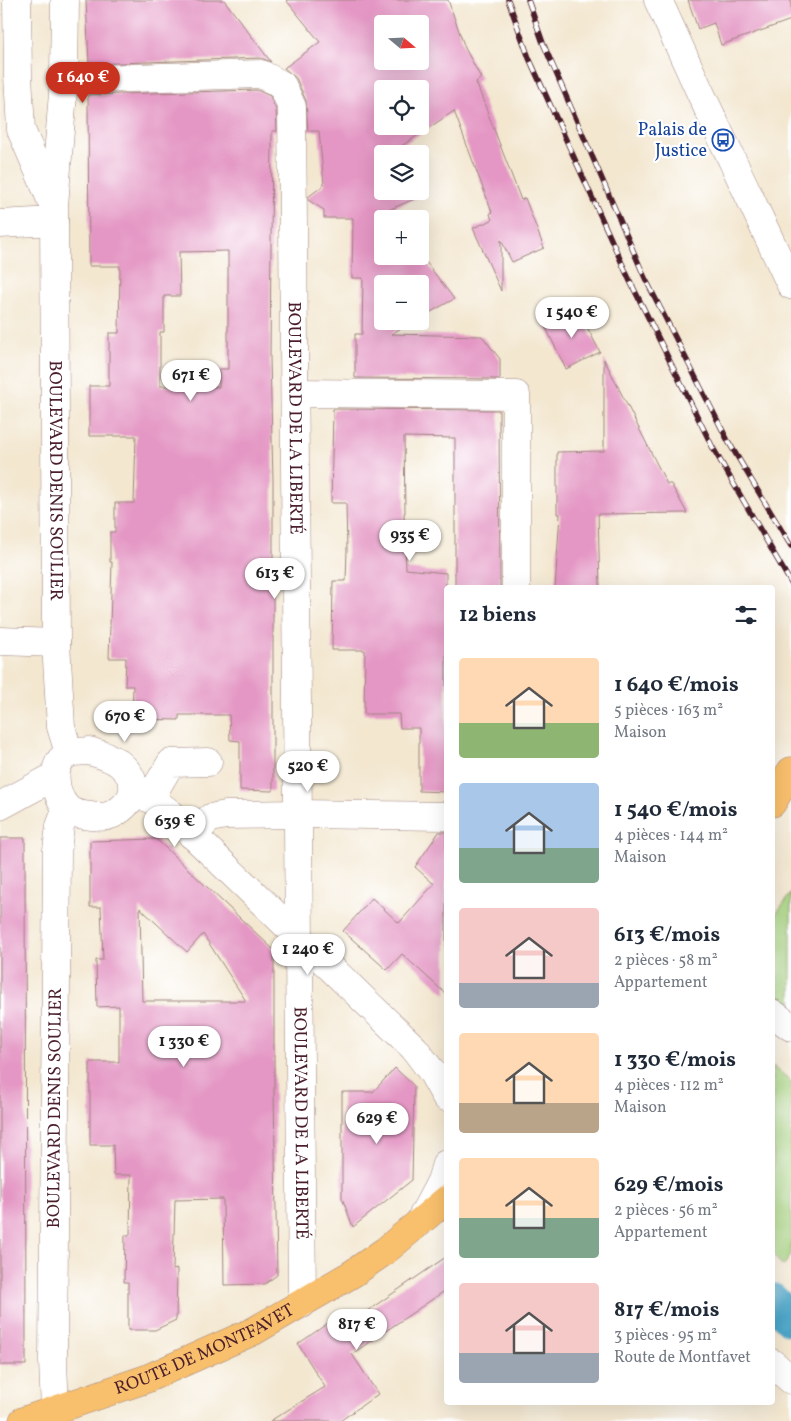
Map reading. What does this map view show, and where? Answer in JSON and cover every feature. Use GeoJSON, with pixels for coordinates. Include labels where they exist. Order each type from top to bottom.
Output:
{"type":"FeatureCollection","features":[{"type":"Feature","properties":{"kind":"main road"},"geometry":{"type":"LineString","coordinates":[[775,798],[791,771]]}},
{"type":"Feature","properties":{"kind":"main road"},"geometry":{"type":"LineString","coordinates":[[775,812],[791,795]]}},
{"type":"Feature","properties":{"kind":"main road","name":"ROUTE DE MONTFAVET"},"geometry":{"type":"LineString","coordinates":[[22,1421],[146,1379],[254,1330],[352,1274],[385,1251],[444,1202]]}},
{"type":"Feature","properties":{"kind":"street","name":"BOULEVARD DENIS SOULIER"},"geometry":{"type":"LineString","coordinates":[[17,0],[18,75],[22,130],[54,213]]}},
{"type":"Feature","properties":{"kind":"street","name":"BOULEVARD DENIS SOULIER"},"geometry":{"type":"LineString","coordinates":[[62,765],[62,727],[56,643],[54,213],[64,80],[65,0]]}},
{"type":"Feature","properties":{"kind":"street"},"geometry":{"type":"LineString","coordinates":[[658,0],[791,285]]}},
{"type":"Feature","properties":{"kind":"street","name":"BOULEVARD DE LA LIBERTÉ"},"geometry":{"type":"LineString","coordinates":[[64,80],[261,74],[282,85],[292,107],[302,1304]]}},
{"type":"Feature","properties":{"kind":"street"},"geometry":{"type":"LineString","coordinates":[[0,224],[54,213]]}},
{"type":"Feature","properties":{"kind":"street"},"geometry":{"type":"LineString","coordinates":[[295,393],[516,395],[516,585]]}},
{"type":"Feature","properties":{"kind":"street"},"geometry":{"type":"LineString","coordinates":[[0,641],[56,643]]}},
{"type":"Feature","properties":{"kind":"street"},"geometry":{"type":"LineString","coordinates":[[0,806],[62,765],[89,751],[103,755],[120,764],[132,778],[141,796],[171,814],[414,1048],[432,1072],[444,1095]]}},
{"type":"Feature","properties":{"kind":"street"},"geometry":{"type":"LineString","coordinates":[[62,765],[58,795],[67,808],[78,814],[110,816],[141,796],[171,764],[208,762]]}},
{"type":"Feature","properties":{"kind":"street","name":"BOULEVARD DENIS SOULIER"},"geometry":{"type":"LineString","coordinates":[[55,1410],[53,1362],[57,850],[60,826],[67,808]]}},
{"type":"Feature","properties":{"kind":"street"},"geometry":{"type":"LineString","coordinates":[[192,835],[210,818],[226,815],[444,816]]}},
{"type":"Feature","properties":{"kind":"street"},"geometry":{"type":"LineString","coordinates":[[775,1015],[791,1027]]}},
{"type":"Feature","properties":{"kind":"street"},"geometry":{"type":"LineString","coordinates":[[414,1048],[444,1062]]}},
{"type":"Feature","properties":{"kind":"street"},"geometry":{"type":"LineString","coordinates":[[419,1223],[444,1170]]}},
{"type":"Feature","properties":{"kind":"street"},"geometry":{"type":"LineString","coordinates":[[775,1366],[791,1380]]}},
{"type":"Feature","properties":{"kind":"green space"},"geometry":{"type":"Polygon","coordinates":[[[791,893],[791,1009],[775,997],[775,915],[791,893]]]}},
{"type":"Feature","properties":{"kind":"green space"},"geometry":{"type":"Polygon","coordinates":[[[775,1068],[791,1081],[791,1255],[783,1266],[775,1257],[775,1068]]]}},
{"type":"Feature","properties":{"kind":"building"},"geometry":{"type":"Polygon","coordinates":[[[86,0],[224,0],[271,62],[261,58],[89,64],[86,0]]]}},
{"type":"Feature","properties":{"kind":"building"},"geometry":{"type":"Polygon","coordinates":[[[286,0],[448,0],[465,48],[481,78],[476,82],[521,200],[525,198],[544,248],[512,262],[501,240],[501,291],[473,228],[492,220],[490,214],[492,212],[454,111],[429,128],[429,80],[374,80],[374,135],[418,135],[403,145],[374,145],[374,200],[412,200],[388,210],[374,210],[374,265],[428,265],[454,299],[429,313],[429,275],[374,275],[374,330],[398,330],[391,334],[482,336],[500,359],[500,379],[355,378],[355,334],[362,334],[363,278],[352,278],[353,218],[324,218],[324,210],[308,200],[308,197],[324,185],[319,131],[308,131],[306,101],[296,78],[284,68],[320,42],[286,0]]]}},
{"type":"Feature","properties":{"kind":"building"},"geometry":{"type":"Polygon","coordinates":[[[688,0],[791,0],[791,20],[721,45],[714,23],[698,29],[688,0]]]}},
{"type":"Feature","properties":{"kind":"building"},"geometry":{"type":"Polygon","coordinates":[[[257,90],[270,96],[276,110],[277,131],[272,131],[270,358],[273,481],[273,791],[240,790],[240,741],[230,740],[229,715],[179,715],[179,720],[132,719],[133,686],[125,686],[126,658],[109,658],[112,562],[110,562],[110,532],[115,532],[115,503],[134,503],[136,436],[89,436],[89,386],[109,386],[109,333],[119,333],[120,266],[89,266],[88,95],[257,90]],[[228,251],[179,252],[180,296],[164,296],[164,332],[160,332],[160,386],[219,387],[219,369],[228,369],[228,251]]]}},
{"type":"Feature","properties":{"kind":"building"},"geometry":{"type":"Polygon","coordinates":[[[577,308],[600,352],[566,369],[545,326],[577,308]]]}},
{"type":"Feature","properties":{"kind":"building"},"geometry":{"type":"Polygon","coordinates":[[[604,359],[667,484],[671,484],[687,513],[598,514],[600,585],[555,585],[560,514],[557,514],[557,452],[604,451],[604,359]]]}},
{"type":"Feature","properties":{"kind":"building"},"geometry":{"type":"Polygon","coordinates":[[[333,409],[499,410],[500,585],[455,585],[455,438],[404,437],[406,569],[446,573],[446,585],[444,585],[444,792],[419,791],[419,728],[400,728],[399,714],[364,714],[365,650],[332,650],[333,581],[346,581],[347,550],[346,503],[331,503],[333,409]]]}},
{"type":"Feature","properties":{"kind":"building"},"geometry":{"type":"Polygon","coordinates":[[[439,832],[444,832],[444,992],[402,954],[387,970],[343,931],[372,898],[399,923],[434,884],[415,867],[439,832]]]}},
{"type":"Feature","properties":{"kind":"building"},"geometry":{"type":"Polygon","coordinates":[[[0,838],[25,838],[26,1365],[0,1365],[0,838]]]}},
{"type":"Feature","properties":{"kind":"building"},"geometry":{"type":"Polygon","coordinates":[[[156,839],[274,950],[277,1275],[265,1284],[224,1285],[223,1199],[175,1200],[173,1270],[177,1269],[176,1320],[155,1330],[128,1330],[128,1282],[124,1282],[125,1235],[130,1235],[131,1175],[114,1175],[113,1145],[90,1145],[90,1062],[119,1062],[119,1006],[97,1007],[96,960],[103,960],[101,907],[90,907],[90,841],[156,839]],[[140,908],[142,1001],[246,1001],[203,934],[187,952],[140,908]]]}},
{"type":"Feature","properties":{"kind":"building"},"geometry":{"type":"Polygon","coordinates":[[[395,1068],[414,1086],[412,1180],[353,1227],[342,1198],[342,1092],[373,1092],[395,1068]]]}},
{"type":"Feature","properties":{"kind":"building"},"geometry":{"type":"Polygon","coordinates":[[[444,1258],[444,1291],[352,1354],[378,1394],[340,1421],[270,1421],[325,1387],[298,1344],[331,1321],[338,1331],[444,1258]]]}},
{"type":"Feature","properties":{"kind":"waterway"},"geometry":{"type":"LineString","coordinates":[[775,1303],[791,1319]]}},
{"type":"Feature","properties":{"kind":"railway"},"geometry":{"type":"LineString","coordinates":[[508,0],[529,58],[630,281],[713,448],[791,583]]}},
{"type":"Feature","properties":{"kind":"railway"},"geometry":{"type":"LineString","coordinates":[[528,0],[543,43],[645,278],[728,441],[791,546]]}},
{"type":"Feature","properties":{"kind":"place","name":"Palais de Justice"},"geometry":{"type":"Point","coordinates":[723,140]}}]}
